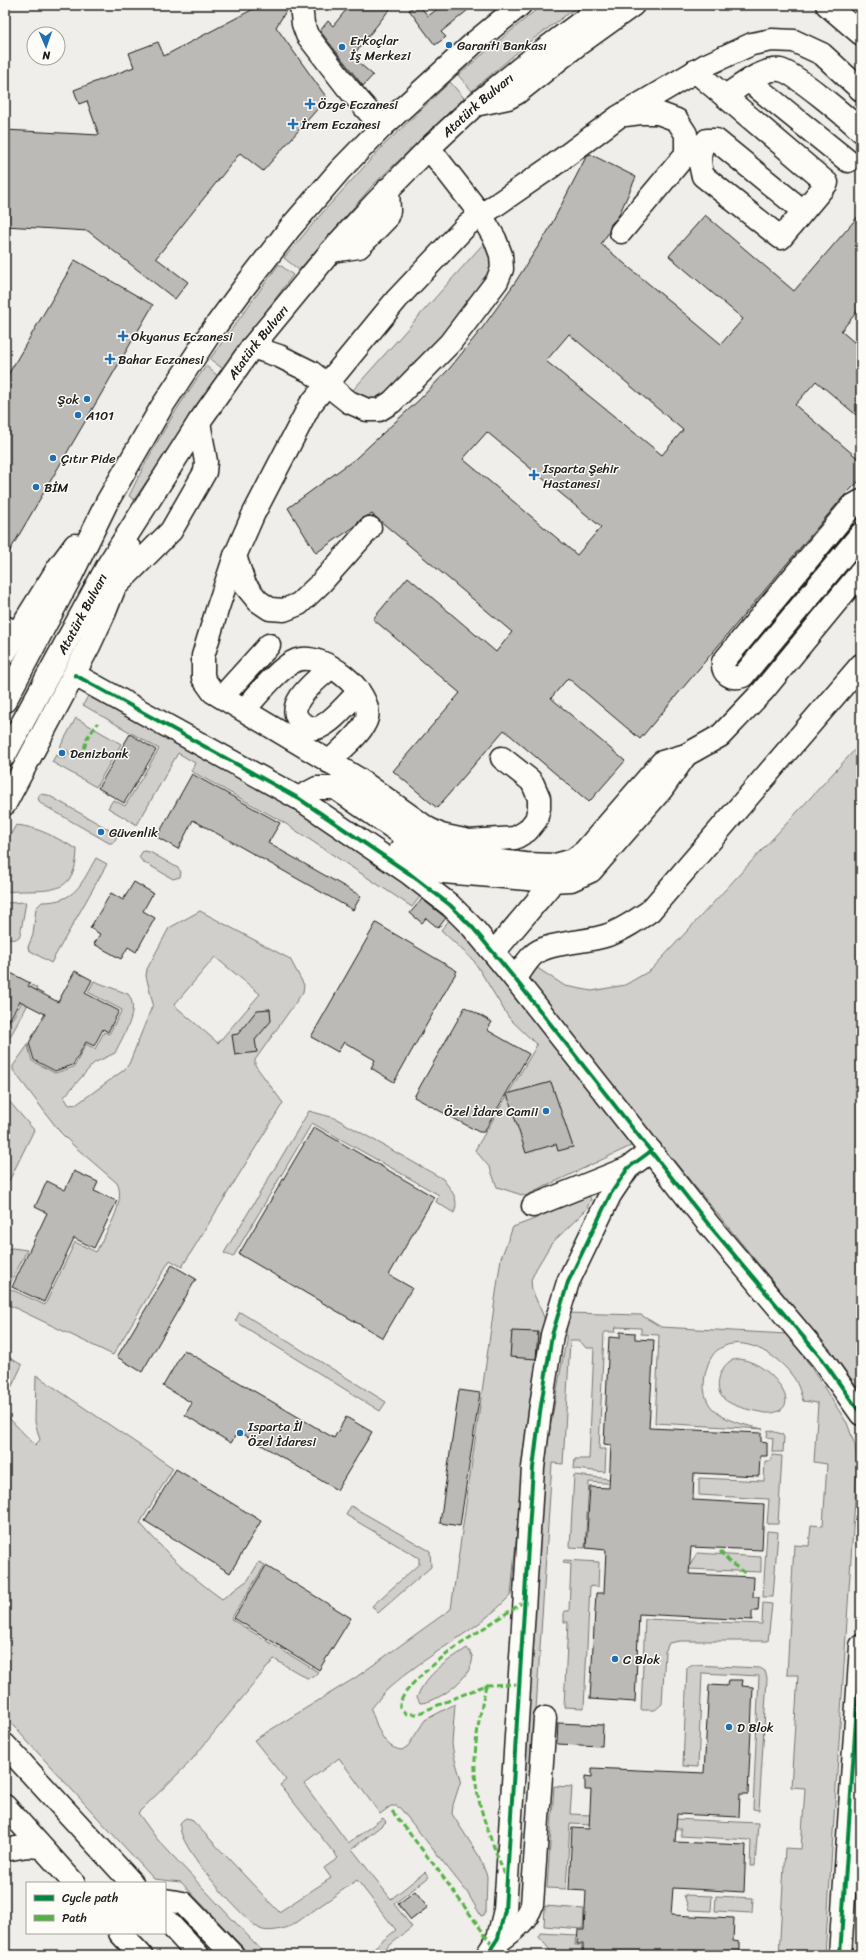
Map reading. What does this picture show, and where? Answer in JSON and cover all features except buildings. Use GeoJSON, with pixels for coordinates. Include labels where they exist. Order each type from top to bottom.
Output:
{"type":"FeatureCollection","features":[{"type":"Feature","properties":{"kind":"main road"},"geometry":{"type":"LineString","coordinates":[[301,5],[302,24],[307,35],[356,98],[382,127]]}},
{"type":"Feature","properties":{"kind":"main road","name":"Atatürk Bulvarı"},"geometry":{"type":"LineString","coordinates":[[5,701],[71,576],[107,502],[161,408],[209,335],[245,286],[290,228],[340,170],[382,127],[475,42],[520,5]]}},
{"type":"Feature","properties":{"kind":"main road","name":"Atatürk Bulvarı"},"geometry":{"type":"LineString","coordinates":[[5,755],[93,592],[199,422],[252,347],[331,251],[388,189],[429,148],[475,105],[534,57],[604,5]]}},
{"type":"Feature","properties":{"kind":"main road"},"geometry":{"type":"LineString","coordinates":[[475,105],[503,100],[517,93],[580,43],[633,5]]}},
{"type":"Feature","properties":{"kind":"main road"},"geometry":{"type":"LineString","coordinates":[[827,5],[861,34]]}},
{"type":"Feature","properties":{"kind":"main road"},"geometry":{"type":"LineString","coordinates":[[502,758],[533,784],[539,803],[536,820],[527,831],[515,838],[469,841],[441,835],[427,828],[358,778],[213,692],[203,678],[203,656],[236,556],[253,515],[310,405],[397,299],[467,225],[618,117],[695,71],[738,49],[752,44],[772,40],[794,41],[822,54],[861,90]]}},
{"type":"Feature","properties":{"kind":"main road"},"geometry":{"type":"LineString","coordinates":[[725,96],[762,73],[780,70],[794,77],[861,131]]}},
{"type":"Feature","properties":{"kind":"main road"},"geometry":{"type":"LineString","coordinates":[[695,71],[827,182]]}},
{"type":"Feature","properties":{"kind":"main road"},"geometry":{"type":"LineString","coordinates":[[749,81],[854,154],[827,182],[781,238],[703,176],[700,167],[701,146],[707,140],[716,140],[803,211]]}},
{"type":"Feature","properties":{"kind":"main road"},"geometry":{"type":"LineString","coordinates":[[618,117],[641,112],[658,113],[677,120],[686,134],[686,154],[622,232]]}},
{"type":"Feature","properties":{"kind":"main road"},"geometry":{"type":"LineString","coordinates":[[252,347],[279,356],[310,372],[348,402],[367,410],[378,410],[392,402],[450,343],[497,281],[502,269],[501,255],[495,239],[481,215],[429,148]]}},
{"type":"Feature","properties":{"kind":"main road"},"geometry":{"type":"LineString","coordinates":[[115,587],[171,531],[205,472],[206,462],[199,422]]}},
{"type":"Feature","properties":{"kind":"main road"},"geometry":{"type":"LineString","coordinates":[[861,501],[852,506],[722,662],[724,672],[728,676],[738,678],[743,676],[861,534]]}},
{"type":"Feature","properties":{"kind":"main road"},"geometry":{"type":"LineString","coordinates":[[5,653],[10,630],[107,502]]}},
{"type":"Feature","properties":{"kind":"main road"},"geometry":{"type":"LineString","coordinates":[[5,804],[75,675],[115,587],[149,502]]}},
{"type":"Feature","properties":{"kind":"main road"},"geometry":{"type":"LineString","coordinates":[[236,556],[245,585],[258,601],[270,608],[284,610],[300,604],[321,583],[370,528]]}},
{"type":"Feature","properties":{"kind":"main road"},"geometry":{"type":"LineString","coordinates":[[302,796],[317,788],[335,788],[412,841],[442,854],[525,864],[555,865],[572,860],[585,851],[662,762],[686,755],[720,736],[763,691],[861,572]]}},
{"type":"Feature","properties":{"kind":"main road"},"geometry":{"type":"LineString","coordinates":[[222,697],[269,645]]}},
{"type":"Feature","properties":{"kind":"main road"},"geometry":{"type":"LineString","coordinates":[[244,710],[283,669],[298,660],[316,659],[331,668],[354,685],[365,702],[367,717],[362,728],[329,762]]}},
{"type":"Feature","properties":{"kind":"main road"},"geometry":{"type":"LineString","coordinates":[[516,978],[532,956],[548,946],[587,941],[609,935],[635,922],[650,911],[861,665]]}},
{"type":"Feature","properties":{"kind":"main road"},"geometry":{"type":"LineString","coordinates":[[331,668],[308,688],[296,704],[295,713],[299,720],[310,728],[319,728],[329,721],[359,692]]}},
{"type":"Feature","properties":{"kind":"main road"},"geometry":{"type":"LineString","coordinates":[[75,675],[302,796],[450,905],[516,978],[751,1276],[822,1359],[861,1414]]}},
{"type":"Feature","properties":{"kind":"main road"},"geometry":{"type":"LineString","coordinates":[[494,952],[549,887]]}},
{"type":"Feature","properties":{"kind":"main road"},"geometry":{"type":"LineString","coordinates":[[533,1206],[628,1168],[651,1151]]}},
{"type":"Feature","properties":{"kind":"main road"},"geometry":{"type":"LineString","coordinates":[[490,1951],[501,1929],[505,1910],[534,1468],[546,1367],[559,1307],[568,1282],[610,1195],[628,1168]]}},
{"type":"Feature","properties":{"kind":"main road"},"geometry":{"type":"LineString","coordinates":[[840,1955],[861,1646]]}},
{"type":"Feature","properties":{"kind":"main road"},"geometry":{"type":"LineString","coordinates":[[490,1951],[521,1924],[530,1912],[532,1905],[545,1718]]}},
{"type":"Feature","properties":{"kind":"main road"},"geometry":{"type":"LineString","coordinates":[[5,1745],[131,1882]]}},
{"type":"Feature","properties":{"kind":"main road"},"geometry":{"type":"LineString","coordinates":[[5,1806],[40,1847],[73,1882]]}},
{"type":"Feature","properties":{"kind":"main road"},"geometry":{"type":"LineString","coordinates":[[5,1850],[27,1846],[40,1847]]}},
{"type":"Feature","properties":{"kind":"main road"},"geometry":{"type":"LineString","coordinates":[[166,1900],[184,1903],[233,1955]]}},
{"type":"Feature","properties":{"kind":"main road"},"geometry":{"type":"LineString","coordinates":[[166,1920],[198,1955]]}},
{"type":"Feature","properties":{"kind":"main road"},"geometry":{"type":"LineString","coordinates":[[121,1934],[141,1955]]}},
{"type":"Feature","properties":{"kind":"shaded area"},"geometry":{"type":"Polygon","coordinates":[[[542,5],[580,5],[529,42],[472,91],[458,75],[542,5]]]}},
{"type":"Feature","properties":{"kind":"shaded area"},"geometry":{"type":"Polygon","coordinates":[[[450,82],[464,98],[373,185],[299,270],[284,258],[323,212],[382,147],[450,82]]]}},
{"type":"Feature","properties":{"kind":"shaded area"},"geometry":{"type":"Polygon","coordinates":[[[492,234],[502,269],[392,402],[345,399],[492,234]]]}},
{"type":"Feature","properties":{"kind":"shaded area"},"geometry":{"type":"Polygon","coordinates":[[[279,264],[293,275],[223,369],[210,359],[279,264]]]}},
{"type":"Feature","properties":{"kind":"shaded area"},"geometry":{"type":"Polygon","coordinates":[[[206,366],[218,376],[134,500],[129,496],[146,462],[174,413],[206,366]]]}},
{"type":"Feature","properties":{"kind":"shaded area"},"geometry":{"type":"Polygon","coordinates":[[[88,696],[289,805],[422,894],[412,907],[283,822],[191,771],[195,763],[178,753],[137,825],[108,808],[113,800],[125,806],[159,749],[83,705],[88,696]]]}},
{"type":"Feature","properties":{"kind":"shaded area"},"geometry":{"type":"Polygon","coordinates":[[[76,718],[121,744],[96,787],[52,762],[56,755],[65,759],[69,752],[60,747],[76,718]]]}},
{"type":"Feature","properties":{"kind":"shaded area"},"geometry":{"type":"Polygon","coordinates":[[[861,743],[861,1392],[838,1361],[530,985],[528,962],[565,986],[592,991],[625,985],[651,970],[861,743]]]}},
{"type":"Feature","properties":{"kind":"shaded area"},"geometry":{"type":"Polygon","coordinates":[[[40,794],[48,795],[115,833],[117,837],[113,843],[109,843],[40,803],[38,798],[40,794]]]}},
{"type":"Feature","properties":{"kind":"shaded area"},"geometry":{"type":"Polygon","coordinates":[[[16,825],[40,831],[77,849],[75,866],[71,877],[64,884],[55,888],[44,890],[5,892],[5,844],[16,825]]]}},
{"type":"Feature","properties":{"kind":"shaded area"},"geometry":{"type":"Polygon","coordinates":[[[143,851],[150,852],[178,868],[181,872],[180,877],[173,879],[142,861],[139,857],[143,851]]]}},
{"type":"Feature","properties":{"kind":"shaded area"},"geometry":{"type":"Polygon","coordinates":[[[96,858],[107,864],[51,963],[29,950],[28,947],[33,935],[36,908],[42,902],[63,899],[76,890],[96,858]]]}},
{"type":"Feature","properties":{"kind":"shaded area"},"geometry":{"type":"Polygon","coordinates":[[[26,902],[20,936],[13,939],[5,936],[5,903],[26,902]]]}},
{"type":"Feature","properties":{"kind":"shaded area"},"geometry":{"type":"Polygon","coordinates":[[[200,911],[290,959],[304,985],[303,992],[255,1060],[255,1065],[283,1103],[182,1267],[170,1260],[113,1355],[5,1303],[5,1249],[13,1248],[27,1250],[8,1288],[45,1305],[75,1242],[96,1252],[114,1218],[119,1199],[117,1183],[60,1132],[13,1070],[13,1066],[28,1045],[32,1061],[55,1073],[74,1067],[86,1044],[95,1049],[104,1032],[109,1034],[122,1010],[88,992],[94,981],[128,994],[131,1000],[132,1008],[129,1024],[115,1053],[94,1063],[64,1097],[69,1105],[77,1104],[124,1070],[129,1064],[153,1004],[146,976],[147,969],[169,928],[200,911]],[[215,957],[174,1005],[218,1043],[260,994],[215,957]]]}},
{"type":"Feature","properties":{"kind":"shaded area"},"geometry":{"type":"Polygon","coordinates":[[[451,918],[476,946],[635,1144],[525,1196],[497,1187],[490,1168],[475,1150],[537,1045],[509,1018],[474,961],[441,930],[451,918]]]}},
{"type":"Feature","properties":{"kind":"shaded area"},"geometry":{"type":"Polygon","coordinates":[[[32,985],[37,988],[5,1046],[5,1016],[12,1019],[32,985]]]}},
{"type":"Feature","properties":{"kind":"shaded area"},"geometry":{"type":"Polygon","coordinates":[[[8,1100],[34,1130],[9,1181],[6,1180],[6,1101],[8,1100]]]}},
{"type":"Feature","properties":{"kind":"shaded area"},"geometry":{"type":"Polygon","coordinates":[[[309,1111],[335,1118],[443,1179],[454,1195],[456,1208],[454,1213],[436,1202],[439,1195],[312,1123],[233,1257],[224,1253],[309,1111]]]}},
{"type":"Feature","properties":{"kind":"shaded area"},"geometry":{"type":"Polygon","coordinates":[[[588,1195],[591,1199],[586,1210],[551,1244],[531,1280],[532,1290],[544,1317],[545,1325],[528,1414],[511,1595],[483,1621],[419,1664],[386,1690],[371,1709],[381,1735],[390,1745],[402,1750],[408,1746],[425,1720],[455,1704],[452,1744],[461,1780],[453,1805],[452,1814],[479,1856],[487,1876],[486,1911],[484,1915],[481,1916],[467,1892],[400,1808],[391,1806],[380,1814],[339,1758],[304,1784],[348,1843],[383,1818],[386,1822],[352,1849],[391,1899],[425,1872],[429,1877],[394,1904],[412,1927],[378,1955],[365,1955],[396,1930],[357,1880],[293,1925],[276,1930],[267,1931],[260,1929],[239,1911],[199,1864],[188,1848],[182,1834],[180,1823],[186,1818],[191,1819],[279,1912],[331,1878],[324,1868],[338,1858],[280,1785],[286,1780],[254,1740],[355,1678],[451,1609],[501,1258],[513,1227],[588,1195]]]}},
{"type":"Feature","properties":{"kind":"shaded area"},"geometry":{"type":"Polygon","coordinates":[[[240,1312],[386,1402],[380,1411],[235,1321],[240,1312]]]}},
{"type":"Feature","properties":{"kind":"shaded area"},"geometry":{"type":"Polygon","coordinates":[[[567,1313],[641,1315],[661,1327],[786,1334],[803,1355],[847,1423],[855,1445],[857,1468],[825,1955],[779,1955],[785,1848],[801,1849],[805,1788],[791,1787],[798,1675],[787,1675],[794,1545],[809,1546],[811,1525],[823,1526],[827,1464],[814,1462],[818,1403],[803,1401],[795,1380],[785,1367],[758,1348],[738,1343],[719,1349],[708,1364],[705,1375],[704,1389],[712,1408],[719,1414],[739,1423],[763,1429],[655,1423],[659,1335],[641,1334],[641,1328],[616,1327],[615,1332],[604,1332],[599,1449],[606,1449],[605,1472],[574,1469],[575,1459],[589,1459],[594,1348],[586,1348],[580,1341],[570,1341],[563,1464],[552,1463],[532,1771],[525,1770],[545,1456],[566,1341],[567,1313]]]}},
{"type":"Feature","properties":{"kind":"shaded area"},"geometry":{"type":"Polygon","coordinates":[[[10,1358],[22,1365],[5,1401],[5,1360],[10,1358]]]}},
{"type":"Feature","properties":{"kind":"shaded area"},"geometry":{"type":"Polygon","coordinates":[[[740,1359],[759,1366],[771,1375],[780,1385],[786,1402],[781,1410],[766,1413],[746,1409],[726,1401],[723,1398],[720,1394],[718,1384],[720,1374],[730,1361],[740,1359]]]}},
{"type":"Feature","properties":{"kind":"shaded area"},"geometry":{"type":"Polygon","coordinates":[[[36,1375],[173,1468],[140,1523],[179,1564],[222,1599],[248,1580],[259,1562],[265,1565],[231,1619],[318,1672],[313,1677],[307,1678],[274,1659],[190,1762],[138,1813],[157,1839],[266,1955],[250,1955],[181,1882],[154,1879],[5,1717],[5,1414],[35,1445],[40,1440],[35,1422],[36,1375]]]}},
{"type":"Feature","properties":{"kind":"shaded area"},"geometry":{"type":"Polygon","coordinates":[[[768,1430],[782,1434],[784,1437],[783,1452],[772,1452],[773,1438],[767,1437],[768,1430]]]}},
{"type":"Feature","properties":{"kind":"shaded area"},"geometry":{"type":"Polygon","coordinates":[[[772,1455],[782,1456],[778,1524],[767,1524],[769,1499],[699,1495],[699,1478],[764,1481],[765,1461],[771,1461],[772,1455]]]}},
{"type":"Feature","properties":{"kind":"shaded area"},"geometry":{"type":"Polygon","coordinates":[[[574,1475],[620,1480],[620,1484],[589,1482],[585,1548],[570,1547],[574,1475]]]}},
{"type":"Feature","properties":{"kind":"shaded area"},"geometry":{"type":"Polygon","coordinates":[[[351,1506],[430,1551],[431,1567],[378,1613],[372,1606],[419,1564],[419,1558],[346,1515],[351,1506]]]}},
{"type":"Feature","properties":{"kind":"shaded area"},"geometry":{"type":"Polygon","coordinates":[[[767,1531],[778,1532],[773,1597],[763,1597],[767,1531]]]}},
{"type":"Feature","properties":{"kind":"shaded area"},"geometry":{"type":"Polygon","coordinates":[[[697,1553],[761,1557],[761,1572],[688,1569],[697,1553]]]}},
{"type":"Feature","properties":{"kind":"shaded area"},"geometry":{"type":"Polygon","coordinates":[[[564,1560],[599,1562],[598,1587],[590,1586],[584,1708],[564,1707],[568,1622],[564,1622],[564,1611],[569,1611],[571,1564],[563,1563],[564,1560]]]}},
{"type":"Feature","properties":{"kind":"shaded area"},"geometry":{"type":"Polygon","coordinates":[[[763,1603],[772,1604],[768,1641],[680,1641],[669,1643],[665,1652],[662,1704],[655,1710],[641,1710],[645,1619],[762,1624],[763,1603]]]}},
{"type":"Feature","properties":{"kind":"shaded area"},"geometry":{"type":"Polygon","coordinates":[[[467,1648],[471,1654],[472,1660],[470,1669],[465,1676],[443,1695],[427,1702],[420,1703],[417,1697],[426,1681],[445,1663],[467,1648]]]}},
{"type":"Feature","properties":{"kind":"shaded area"},"geometry":{"type":"Polygon","coordinates":[[[693,1665],[760,1668],[765,1671],[767,1678],[759,1810],[753,1809],[759,1676],[702,1673],[698,1767],[683,1766],[687,1668],[693,1665]]]}},
{"type":"Feature","properties":{"kind":"shaded area"},"geometry":{"type":"Polygon","coordinates":[[[554,1786],[572,1787],[570,1814],[758,1823],[755,1866],[750,1866],[751,1840],[681,1836],[681,1829],[570,1824],[566,1889],[547,1888],[554,1786]]]}},
{"type":"Feature","properties":{"kind":"shaded area"},"geometry":{"type":"Polygon","coordinates":[[[684,1895],[712,1896],[711,1911],[689,1910],[684,1895]]]}},
{"type":"Feature","properties":{"kind":"shaded area"},"geometry":{"type":"Polygon","coordinates":[[[716,1896],[753,1898],[752,1913],[715,1911],[716,1896]]]}},
{"type":"Feature","properties":{"kind":"shaded area"},"geometry":{"type":"Polygon","coordinates":[[[545,1906],[584,1909],[583,1929],[544,1926],[545,1906]]]}},
{"type":"Feature","properties":{"kind":"shaded area"},"geometry":{"type":"Polygon","coordinates":[[[540,1933],[576,1935],[575,1945],[582,1945],[581,1954],[599,1955],[554,1955],[539,1937],[540,1933]]]}},
{"type":"Feature","properties":{"kind":"marked path"},"geometry":{"type":"LineString","coordinates":[[82,757],[87,738],[98,723]]}},
{"type":"Feature","properties":{"kind":"marked path"},"geometry":{"type":"LineString","coordinates":[[720,1551],[731,1563],[746,1574]]}},
{"type":"Feature","properties":{"kind":"marked path"},"geometry":{"type":"LineString","coordinates":[[519,1684],[486,1685],[417,1714],[407,1714],[400,1708],[403,1696],[432,1666],[452,1650],[525,1601]]}},
{"type":"Feature","properties":{"kind":"marked path"},"geometry":{"type":"LineString","coordinates":[[486,1685],[476,1740],[476,1786],[490,1837],[505,1875]]}},
{"type":"Feature","properties":{"kind":"marked path"},"geometry":{"type":"LineString","coordinates":[[392,1811],[438,1870],[493,1946]]}},
{"type":"Feature","properties":{"kind":"cycle path"},"geometry":{"type":"LineString","coordinates":[[75,675],[298,798],[410,874],[450,905],[473,928],[515,979],[709,1225],[822,1359],[861,1414]]}},
{"type":"Feature","properties":{"kind":"cycle path"},"geometry":{"type":"LineString","coordinates":[[487,1955],[498,1938],[505,1910],[533,1468],[552,1335],[568,1282],[610,1195],[628,1168],[651,1151]]}},
{"type":"Feature","properties":{"kind":"cycle path"},"geometry":{"type":"LineString","coordinates":[[840,1955],[861,1646]]}},
{"type":"Feature","properties":{"kind":"place","name":"Garanti Bankası"},"geometry":{"type":"Point","coordinates":[449,45]}},
{"type":"Feature","properties":{"kind":"place","name":"Erkoçlar İş Merkezi"},"geometry":{"type":"Point","coordinates":[342,47]}},
{"type":"Feature","properties":{"kind":"place","name":"Özge Eczanesi"},"geometry":{"type":"Point","coordinates":[310,104]}},
{"type":"Feature","properties":{"kind":"place","name":"İrem Eczanesi"},"geometry":{"type":"Point","coordinates":[293,124]}},
{"type":"Feature","properties":{"kind":"place","name":"Okyanus Eczanesi"},"geometry":{"type":"Point","coordinates":[123,336]}},
{"type":"Feature","properties":{"kind":"place","name":"Bahar Eczanesi"},"geometry":{"type":"Point","coordinates":[110,359]}},
{"type":"Feature","properties":{"kind":"place","name":"Şok"},"geometry":{"type":"Point","coordinates":[87,399]}},
{"type":"Feature","properties":{"kind":"place","name":"A101"},"geometry":{"type":"Point","coordinates":[78,415]}},
{"type":"Feature","properties":{"kind":"place","name":"Çıtır Pide"},"geometry":{"type":"Point","coordinates":[53,458]}},
{"type":"Feature","properties":{"kind":"place","name":"Isparta Şehir Hastanesi"},"geometry":{"type":"Point","coordinates":[534,475]}},
{"type":"Feature","properties":{"kind":"place","name":"BİM"},"geometry":{"type":"Point","coordinates":[36,487]}},
{"type":"Feature","properties":{"kind":"place","name":"Denizbank"},"geometry":{"type":"Point","coordinates":[62,753]}},
{"type":"Feature","properties":{"kind":"place","name":"Güvenlik"},"geometry":{"type":"Point","coordinates":[101,832]}},
{"type":"Feature","properties":{"kind":"place","name":"Özel İdare Camii"},"geometry":{"type":"Point","coordinates":[546,1111]}},
{"type":"Feature","properties":{"kind":"place","name":"Isparta İl Özel İdaresi"},"geometry":{"type":"Point","coordinates":[240,1433]}},
{"type":"Feature","properties":{"kind":"place","name":"C Blok"},"geometry":{"type":"Point","coordinates":[615,1659]}},
{"type":"Feature","properties":{"kind":"place","name":"D Blok"},"geometry":{"type":"Point","coordinates":[729,1727]}}]}
